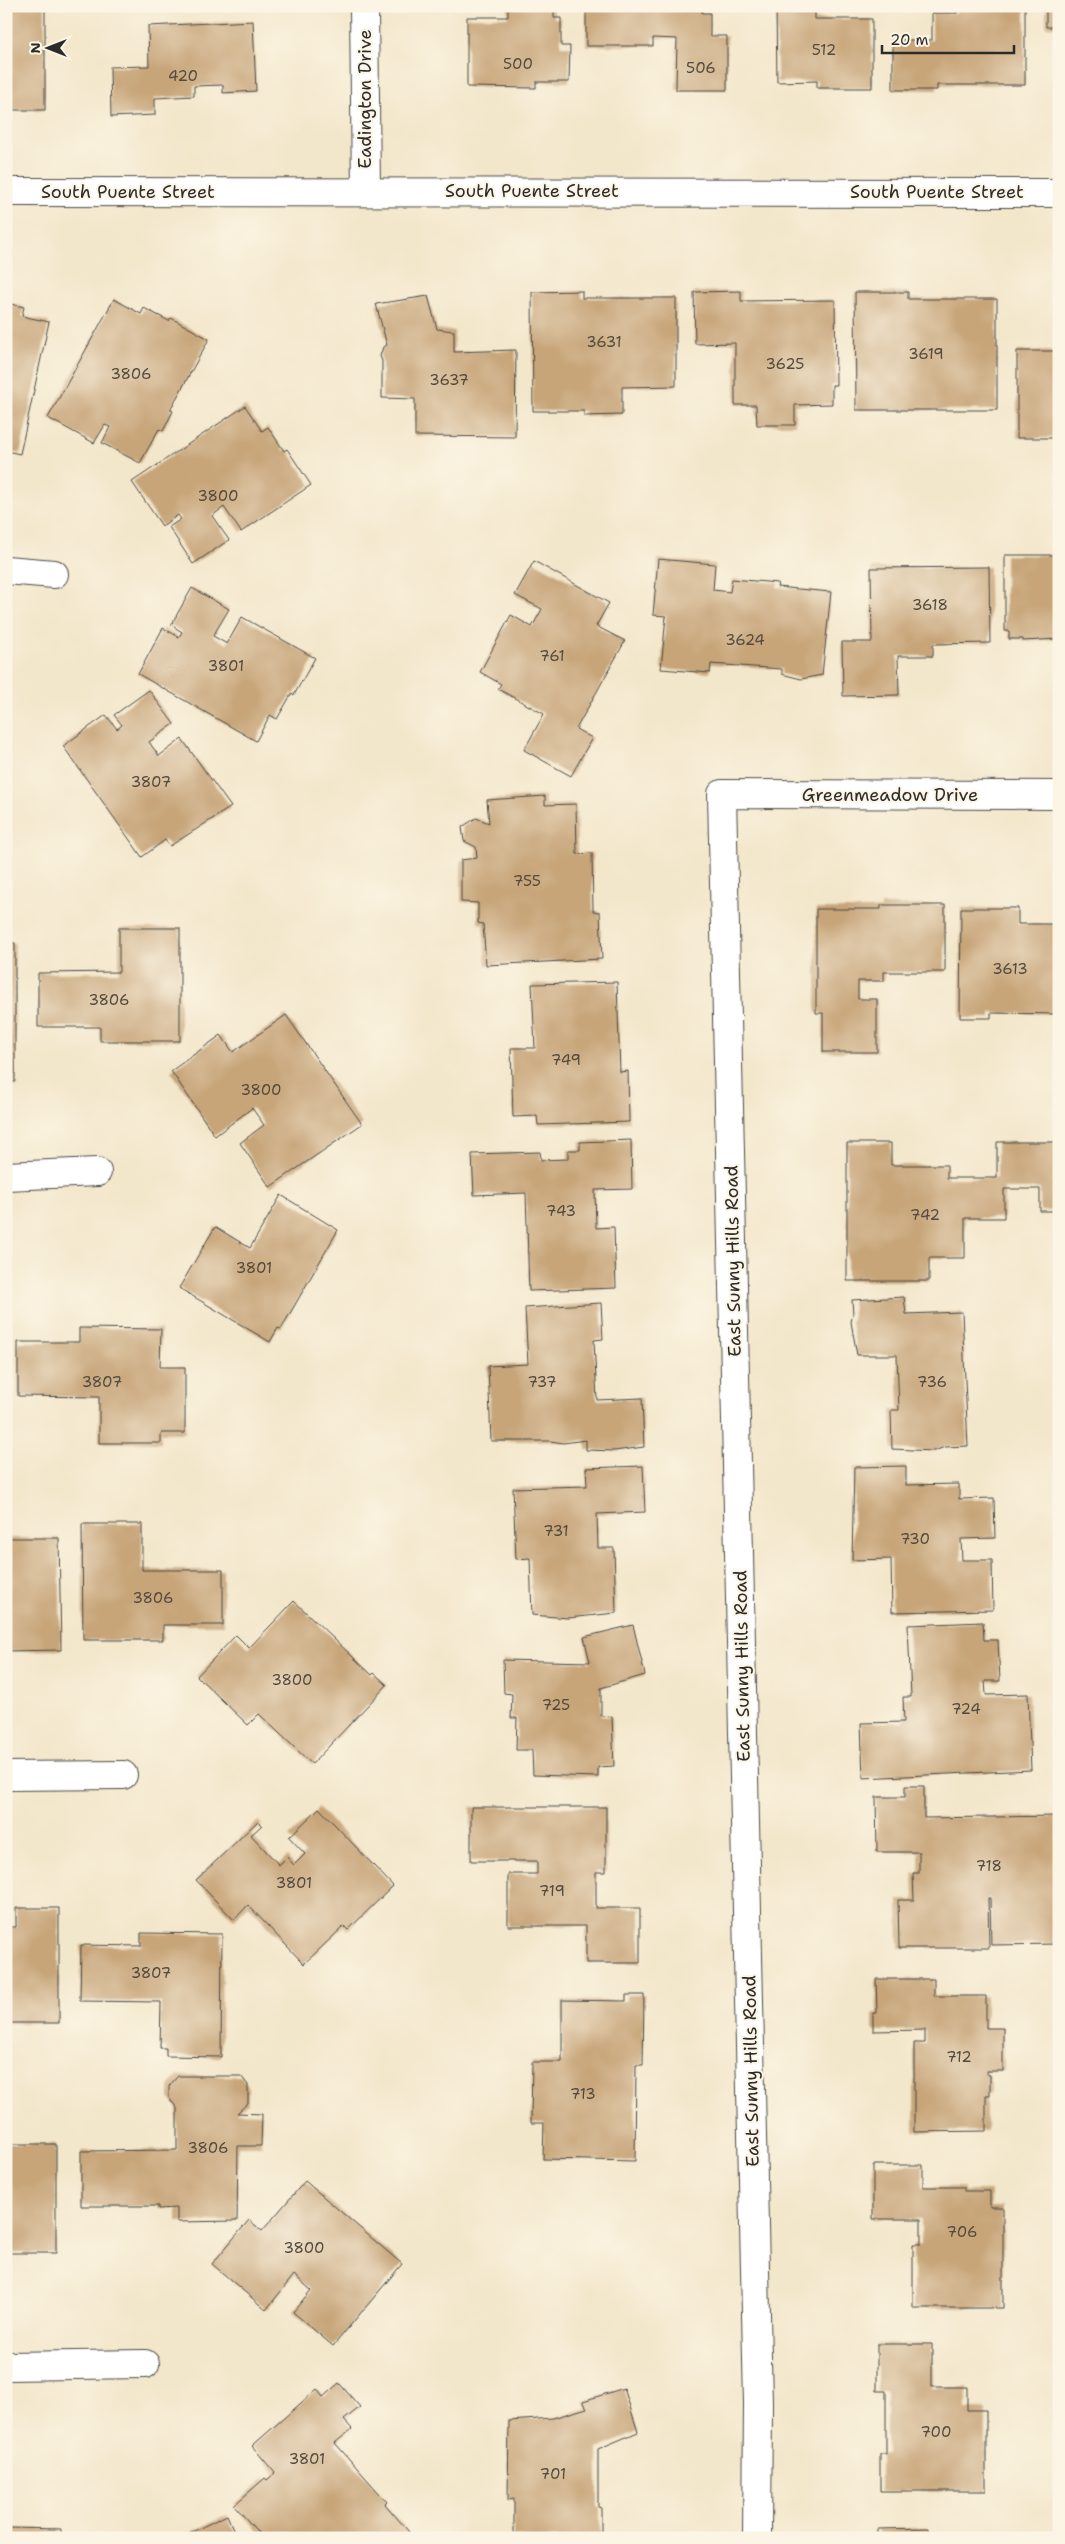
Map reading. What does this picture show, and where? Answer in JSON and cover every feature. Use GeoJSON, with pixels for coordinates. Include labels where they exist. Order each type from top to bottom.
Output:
{"type":"FeatureCollection","features":[{"type":"Feature","properties":{"kind":"street","name":"Eadington Drive"},"geometry":{"type":"LineString","coordinates":[[364,6],[366,191]]}},
{"type":"Feature","properties":{"kind":"street","name":"South Puente Street"},"geometry":{"type":"LineString","coordinates":[[6,192],[1059,193]]}},
{"type":"Feature","properties":{"kind":"street"},"geometry":{"type":"LineString","coordinates":[[6,570],[54,574]]}},
{"type":"Feature","properties":{"kind":"street","name":"Greenmeadow Drive"},"geometry":{"type":"LineString","coordinates":[[722,794],[1059,796]]}},
{"type":"Feature","properties":{"kind":"street","name":"East Sunny Hills Road"},"geometry":{"type":"LineString","coordinates":[[722,794],[758,2383],[757,2538]]}},
{"type":"Feature","properties":{"kind":"street"},"geometry":{"type":"LineString","coordinates":[[6,1176],[97,1172]]}},
{"type":"Feature","properties":{"kind":"street"},"geometry":{"type":"LineString","coordinates":[[6,1776],[123,1775]]}},
{"type":"Feature","properties":{"kind":"street"},"geometry":{"type":"LineString","coordinates":[[6,2366],[145,2364]]}},
{"type":"Feature","properties":{"kind":"building"},"geometry":{"type":"Polygon","coordinates":[[[6,6],[45,6],[45,110],[6,110],[6,6]]]}},
{"type":"Feature","properties":{"kind":"building"},"geometry":{"type":"Polygon","coordinates":[[[508,6],[554,6],[554,18],[561,18],[561,46],[570,46],[569,82],[536,82],[536,88],[467,87],[467,17],[508,17],[508,6]]]}},
{"type":"Feature","properties":{"kind":"building"},"geometry":{"type":"Polygon","coordinates":[[[586,6],[702,6],[702,13],[710,13],[710,36],[727,36],[727,90],[676,90],[677,39],[653,38],[653,46],[586,46],[586,6]]]}},
{"type":"Feature","properties":{"kind":"building"},"geometry":{"type":"Polygon","coordinates":[[[776,6],[815,6],[815,19],[872,19],[872,88],[817,88],[817,81],[777,82],[776,6]]]}},
{"type":"Feature","properties":{"kind":"building"},"geometry":{"type":"Polygon","coordinates":[[[957,6],[1025,6],[1025,85],[937,85],[937,90],[893,90],[893,40],[932,40],[932,13],[957,13],[957,6]]]}},
{"type":"Feature","properties":{"kind":"building"},"geometry":{"type":"Polygon","coordinates":[[[1046,6],[1059,6],[1059,27],[1046,27],[1046,6]]]}},
{"type":"Feature","properties":{"kind":"building"},"geometry":{"type":"Polygon","coordinates":[[[253,21],[256,91],[223,93],[223,85],[194,86],[194,96],[155,98],[155,115],[111,117],[110,67],[149,66],[148,26],[253,21]]]}},
{"type":"Feature","properties":{"kind":"building"},"geometry":{"type":"Polygon","coordinates":[[[582,291],[582,298],[676,298],[676,386],[622,387],[622,415],[584,416],[584,411],[533,411],[532,292],[582,291]]]}},
{"type":"Feature","properties":{"kind":"building"},"geometry":{"type":"Polygon","coordinates":[[[741,291],[741,301],[835,300],[836,385],[832,385],[832,404],[795,405],[795,425],[757,425],[756,405],[735,405],[735,343],[695,344],[694,292],[741,291]]]}},
{"type":"Feature","properties":{"kind":"building"},"geometry":{"type":"Polygon","coordinates":[[[855,292],[908,292],[908,299],[997,299],[997,410],[856,410],[855,292]]]}},
{"type":"Feature","properties":{"kind":"building"},"geometry":{"type":"Polygon","coordinates":[[[428,296],[437,329],[454,331],[454,352],[516,350],[515,437],[415,436],[415,399],[382,398],[382,361],[380,356],[383,347],[387,345],[376,304],[428,296]]]}},
{"type":"Feature","properties":{"kind":"building"},"geometry":{"type":"Polygon","coordinates":[[[114,299],[141,314],[144,308],[169,321],[171,318],[209,339],[170,410],[173,411],[163,431],[159,429],[140,463],[102,443],[110,427],[105,425],[94,443],[48,418],[114,299]]]}},
{"type":"Feature","properties":{"kind":"building"},"geometry":{"type":"Polygon","coordinates":[[[6,303],[24,307],[22,316],[49,322],[20,454],[6,451],[6,303]]]}},
{"type":"Feature","properties":{"kind":"building"},"geometry":{"type":"Polygon","coordinates":[[[1017,351],[1059,351],[1059,438],[1017,438],[1017,351]]]}},
{"type":"Feature","properties":{"kind":"building"},"geometry":{"type":"Polygon","coordinates":[[[245,406],[262,431],[268,427],[284,451],[287,449],[311,485],[241,532],[224,507],[212,516],[229,540],[193,564],[169,527],[181,519],[178,515],[162,526],[132,482],[245,406]]]}},
{"type":"Feature","properties":{"kind":"building"},"geometry":{"type":"Polygon","coordinates":[[[1005,555],[1059,555],[1059,639],[1023,641],[1023,639],[1009,639],[1009,631],[1005,631],[1005,555]]]}},
{"type":"Feature","properties":{"kind":"building"},"geometry":{"type":"Polygon","coordinates":[[[658,559],[715,564],[713,590],[730,592],[732,579],[778,583],[777,587],[831,592],[822,675],[801,679],[782,674],[782,669],[711,664],[710,673],[661,669],[666,616],[653,615],[658,559]]]}},
{"type":"Feature","properties":{"kind":"building"},"geometry":{"type":"Polygon","coordinates":[[[534,561],[609,603],[596,626],[625,641],[576,729],[592,738],[571,776],[524,750],[544,714],[498,689],[501,684],[480,672],[511,615],[532,627],[542,609],[515,595],[534,561]]]}},
{"type":"Feature","properties":{"kind":"building"},"geometry":{"type":"Polygon","coordinates":[[[989,567],[990,643],[933,644],[933,656],[898,656],[899,695],[843,696],[842,642],[872,642],[871,568],[989,567]]]}},
{"type":"Feature","properties":{"kind":"building"},"geometry":{"type":"Polygon","coordinates":[[[192,588],[229,609],[213,636],[227,644],[242,617],[315,658],[294,695],[292,693],[277,719],[270,715],[256,741],[138,674],[163,628],[179,637],[182,632],[171,625],[192,588]]]}},
{"type":"Feature","properties":{"kind":"building"},"geometry":{"type":"Polygon","coordinates":[[[149,690],[174,724],[149,742],[159,756],[182,739],[231,807],[170,846],[165,840],[142,857],[63,746],[106,715],[117,729],[122,725],[114,715],[149,690]]]}},
{"type":"Feature","properties":{"kind":"building"},"geometry":{"type":"Polygon","coordinates":[[[545,796],[545,805],[576,804],[577,854],[592,853],[593,911],[600,912],[602,959],[486,965],[483,924],[478,923],[478,903],[461,902],[461,860],[477,858],[476,847],[464,841],[462,827],[476,818],[489,823],[487,800],[545,796]]]}},
{"type":"Feature","properties":{"kind":"building"},"geometry":{"type":"Polygon","coordinates":[[[881,905],[945,905],[945,972],[884,972],[884,981],[858,981],[858,999],[877,999],[877,1052],[823,1052],[823,1013],[816,1013],[816,909],[881,909],[881,905]]]}},
{"type":"Feature","properties":{"kind":"building"},"geometry":{"type":"Polygon","coordinates":[[[961,908],[1018,908],[1018,924],[1059,924],[1059,1014],[991,1013],[991,1018],[960,1018],[961,908]]]}},
{"type":"Feature","properties":{"kind":"building"},"geometry":{"type":"Polygon","coordinates":[[[119,928],[180,928],[180,1041],[100,1041],[100,1027],[38,1027],[38,973],[119,972],[119,928]]]}},
{"type":"Feature","properties":{"kind":"building"},"geometry":{"type":"Polygon","coordinates":[[[6,943],[15,943],[15,1082],[6,1082],[6,943]]]}},
{"type":"Feature","properties":{"kind":"building"},"geometry":{"type":"Polygon","coordinates":[[[617,982],[620,1072],[628,1071],[629,1122],[538,1125],[537,1116],[513,1117],[511,1048],[535,1048],[532,984],[617,982]]]}},
{"type":"Feature","properties":{"kind":"building"},"geometry":{"type":"Polygon","coordinates":[[[286,1015],[362,1124],[270,1187],[240,1143],[264,1125],[252,1108],[215,1136],[171,1071],[221,1035],[233,1052],[286,1015]]]}},
{"type":"Feature","properties":{"kind":"building"},"geometry":{"type":"Polygon","coordinates":[[[631,1140],[632,1189],[595,1190],[596,1228],[614,1227],[616,1288],[529,1291],[526,1193],[474,1195],[472,1154],[540,1152],[541,1160],[568,1159],[568,1150],[580,1150],[580,1142],[631,1140]]]}},
{"type":"Feature","properties":{"kind":"building"},"geometry":{"type":"Polygon","coordinates":[[[997,1142],[1059,1142],[1059,1211],[1040,1211],[1040,1189],[1004,1189],[1004,1218],[965,1218],[965,1258],[929,1258],[929,1281],[847,1281],[847,1143],[891,1143],[891,1165],[947,1165],[947,1178],[997,1178],[997,1142]]]}},
{"type":"Feature","properties":{"kind":"building"},"geometry":{"type":"Polygon","coordinates":[[[281,1195],[338,1230],[281,1329],[278,1328],[270,1342],[179,1288],[215,1227],[250,1248],[281,1195]]]}},
{"type":"Feature","properties":{"kind":"building"},"geometry":{"type":"Polygon","coordinates":[[[904,1297],[906,1314],[962,1312],[968,1446],[945,1447],[934,1451],[892,1449],[891,1410],[899,1410],[897,1355],[857,1355],[851,1322],[853,1314],[852,1300],[904,1297]]]}},
{"type":"Feature","properties":{"kind":"building"},"geometry":{"type":"Polygon","coordinates":[[[601,1303],[603,1339],[594,1340],[597,1400],[642,1398],[644,1447],[614,1451],[586,1450],[586,1440],[563,1443],[550,1441],[491,1441],[488,1366],[528,1364],[525,1308],[601,1303]]]}},
{"type":"Feature","properties":{"kind":"building"},"geometry":{"type":"Polygon","coordinates":[[[79,1328],[161,1329],[160,1367],[185,1367],[185,1433],[161,1433],[161,1443],[99,1443],[99,1397],[18,1396],[18,1342],[79,1342],[79,1328]]]}},
{"type":"Feature","properties":{"kind":"building"},"geometry":{"type":"Polygon","coordinates":[[[643,1466],[645,1512],[597,1514],[598,1548],[614,1548],[616,1613],[568,1618],[532,1615],[530,1558],[516,1559],[513,1488],[587,1486],[586,1468],[643,1466]]]}},
{"type":"Feature","properties":{"kind":"building"},"geometry":{"type":"Polygon","coordinates":[[[906,1466],[906,1485],[959,1484],[959,1499],[994,1498],[995,1538],[961,1539],[962,1560],[992,1560],[993,1610],[892,1612],[891,1559],[852,1560],[854,1467],[906,1466]]]}},
{"type":"Feature","properties":{"kind":"building"},"geometry":{"type":"Polygon","coordinates":[[[82,1524],[142,1524],[142,1570],[223,1570],[223,1625],[163,1625],[163,1640],[83,1640],[82,1524]]]}},
{"type":"Feature","properties":{"kind":"building"},"geometry":{"type":"Polygon","coordinates":[[[6,1538],[59,1538],[61,1650],[6,1651],[6,1538]]]}},
{"type":"Feature","properties":{"kind":"building"},"geometry":{"type":"Polygon","coordinates":[[[294,1601],[372,1675],[374,1673],[387,1685],[312,1764],[259,1714],[248,1725],[197,1676],[236,1635],[249,1648],[294,1601]]]}},
{"type":"Feature","properties":{"kind":"building"},"geometry":{"type":"Polygon","coordinates":[[[983,1622],[984,1640],[998,1640],[1000,1681],[985,1681],[986,1695],[1028,1694],[1031,1770],[863,1778],[861,1723],[904,1722],[903,1697],[911,1697],[908,1625],[983,1622]]]}},
{"type":"Feature","properties":{"kind":"building"},"geometry":{"type":"Polygon","coordinates":[[[633,1625],[645,1675],[601,1688],[601,1716],[612,1717],[614,1766],[598,1767],[598,1777],[533,1775],[532,1750],[516,1750],[517,1718],[511,1718],[512,1694],[504,1693],[503,1660],[590,1662],[584,1637],[633,1625]]]}},
{"type":"Feature","properties":{"kind":"building"},"geometry":{"type":"Polygon","coordinates":[[[905,1786],[924,1786],[924,1818],[1058,1816],[1059,1944],[991,1945],[990,1898],[988,1898],[989,1948],[899,1948],[898,1900],[914,1900],[913,1873],[919,1873],[919,1852],[877,1852],[876,1797],[905,1797],[905,1786]]]}},
{"type":"Feature","properties":{"kind":"building"},"geometry":{"type":"Polygon","coordinates":[[[471,1807],[606,1807],[606,1872],[596,1872],[596,1908],[640,1908],[640,1963],[586,1963],[586,1926],[508,1926],[508,1874],[537,1874],[537,1861],[471,1861],[471,1807]]]}},
{"type":"Feature","properties":{"kind":"building"},"geometry":{"type":"Polygon","coordinates":[[[319,1808],[393,1886],[348,1930],[344,1926],[304,1964],[248,1905],[234,1920],[196,1880],[258,1821],[262,1825],[251,1835],[279,1865],[287,1857],[294,1865],[305,1854],[289,1837],[319,1808]]]}},
{"type":"Feature","properties":{"kind":"building"},"geometry":{"type":"Polygon","coordinates":[[[16,1908],[59,1908],[59,2023],[6,2023],[6,1927],[16,1927],[16,1908]]]}},
{"type":"Feature","properties":{"kind":"building"},"geometry":{"type":"Polygon","coordinates":[[[141,1933],[222,1934],[221,2057],[166,2056],[166,2048],[160,2048],[161,2002],[80,2001],[81,1945],[141,1946],[141,1933]]]}},
{"type":"Feature","properties":{"kind":"building"},"geometry":{"type":"Polygon","coordinates":[[[876,1979],[934,1979],[934,1996],[986,1996],[986,2028],[1003,2028],[1003,2071],[987,2071],[987,2075],[990,2075],[990,2095],[986,2095],[986,2131],[914,2132],[914,2043],[925,2043],[925,2030],[873,2031],[873,2013],[877,2013],[876,1979]]]}},
{"type":"Feature","properties":{"kind":"building"},"geometry":{"type":"Polygon","coordinates":[[[626,1995],[644,1995],[643,2065],[636,2065],[635,2161],[543,2159],[544,2123],[531,2123],[532,2062],[562,2062],[562,2000],[626,2001],[626,1995]]]}},
{"type":"Feature","properties":{"kind":"building"},"geometry":{"type":"Polygon","coordinates":[[[178,2076],[241,2076],[248,2085],[248,2103],[237,2113],[262,2114],[261,2146],[238,2146],[237,2221],[177,2222],[177,2208],[158,2209],[158,2206],[81,2206],[81,2151],[177,2150],[177,2108],[169,2098],[169,2086],[178,2076]]]}},
{"type":"Feature","properties":{"kind":"building"},"geometry":{"type":"Polygon","coordinates":[[[6,2144],[56,2144],[56,2253],[6,2253],[6,2144]]]}},
{"type":"Feature","properties":{"kind":"building"},"geometry":{"type":"Polygon","coordinates":[[[873,2165],[923,2165],[923,2187],[964,2187],[964,2191],[990,2191],[990,2207],[1003,2207],[1003,2308],[913,2308],[913,2244],[921,2244],[921,2219],[873,2219],[873,2165]]]}},
{"type":"Feature","properties":{"kind":"building"},"geometry":{"type":"Polygon","coordinates":[[[305,2181],[402,2264],[333,2346],[293,2312],[311,2290],[294,2275],[266,2310],[212,2264],[249,2220],[262,2231],[305,2181]]]}},
{"type":"Feature","properties":{"kind":"building"},"geometry":{"type":"Polygon","coordinates":[[[877,2344],[932,2344],[932,2387],[967,2387],[967,2410],[986,2410],[986,2491],[880,2491],[880,2454],[886,2454],[886,2391],[877,2391],[877,2344]]]}},
{"type":"Feature","properties":{"kind":"building"},"geometry":{"type":"Polygon","coordinates":[[[339,2383],[360,2407],[344,2420],[352,2429],[335,2443],[387,2502],[385,2504],[409,2532],[402,2538],[263,2538],[234,2505],[265,2478],[267,2480],[275,2473],[252,2446],[317,2389],[323,2397],[339,2383]]]}},
{"type":"Feature","properties":{"kind":"building"},"geometry":{"type":"Polygon","coordinates":[[[624,2388],[638,2432],[598,2449],[598,2507],[601,2508],[601,2538],[514,2538],[514,2499],[508,2500],[509,2421],[553,2418],[587,2408],[583,2401],[624,2388]]]}},
{"type":"Feature","properties":{"kind":"building"},"geometry":{"type":"Polygon","coordinates":[[[227,2515],[237,2538],[179,2538],[227,2515]]]}},
{"type":"Feature","properties":{"kind":"building"},"geometry":{"type":"Polygon","coordinates":[[[6,2528],[61,2529],[61,2538],[6,2538],[6,2528]]]}},
{"type":"Feature","properties":{"kind":"building"},"geometry":{"type":"Polygon","coordinates":[[[928,2528],[928,2538],[878,2538],[878,2529],[928,2528]]]}}]}
